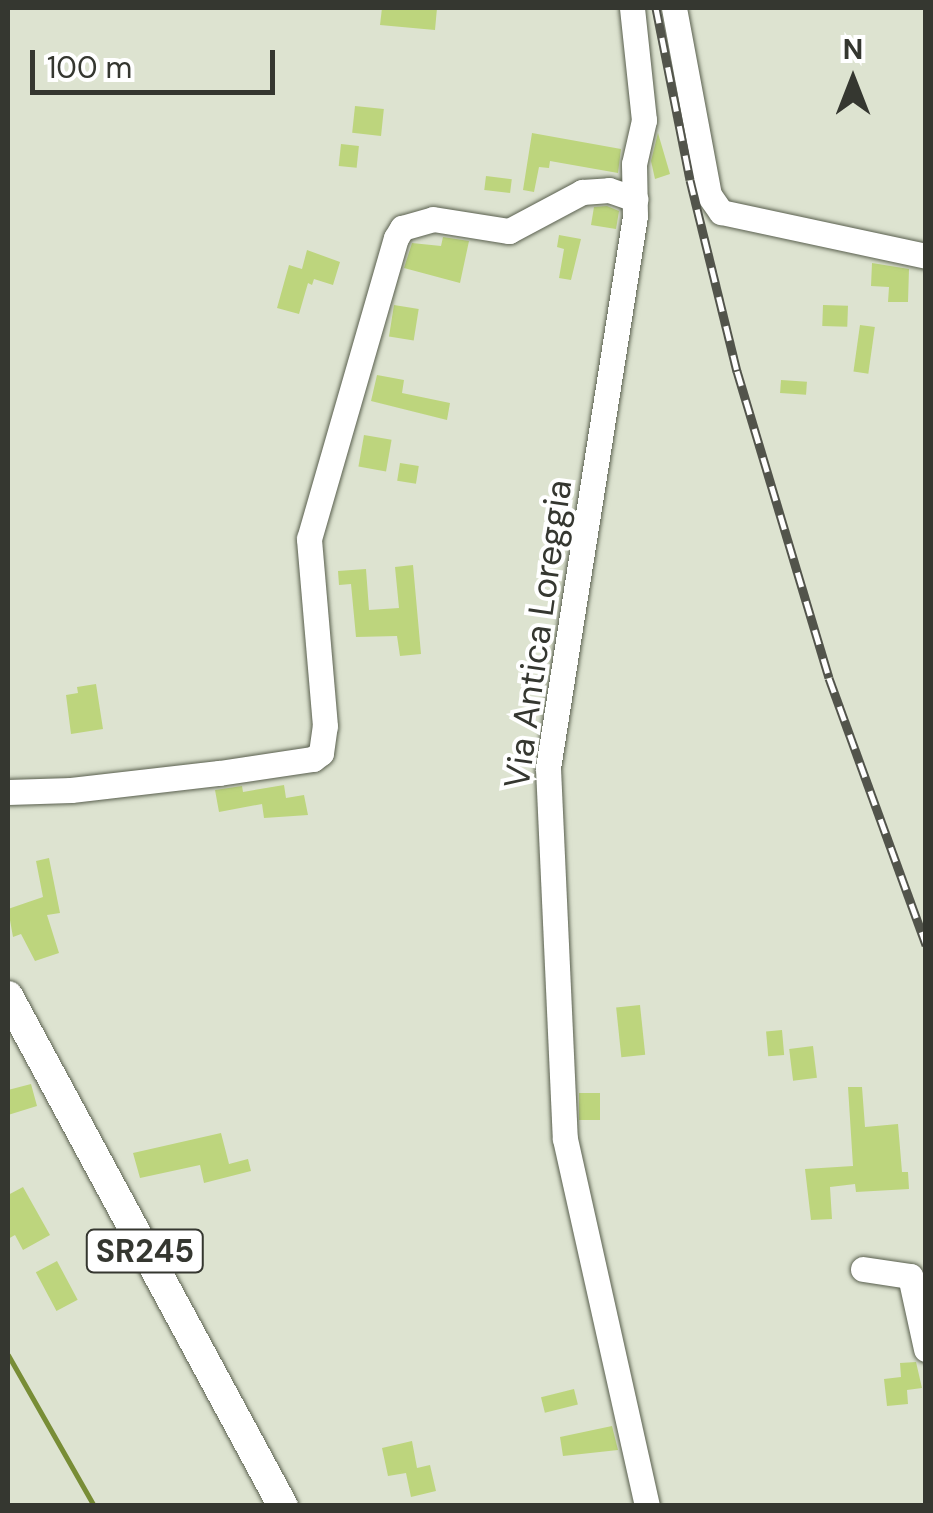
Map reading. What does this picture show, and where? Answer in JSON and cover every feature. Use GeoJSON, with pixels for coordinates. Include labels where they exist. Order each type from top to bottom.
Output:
{"type":"FeatureCollection","features":[{"type":"Feature","properties":{"kind":"main road","name":"SR245"},"geometry":{"type":"LineString","coordinates":[[8,996],[283,1506]]}},
{"type":"Feature","properties":{"kind":"street","name":"Via Antica Loreggia"},"geometry":{"type":"LineString","coordinates":[[632,8],[644,120],[634,164],[634,199],[548,768],[565,1139],[646,1506]]}},
{"type":"Feature","properties":{"kind":"street"},"geometry":{"type":"LineString","coordinates":[[674,8],[709,195],[721,212],[926,256]]}},
{"type":"Feature","properties":{"kind":"street"},"geometry":{"type":"LineString","coordinates":[[8,792],[72,790],[313,760],[321,752],[325,726],[309,539],[396,238],[402,228],[434,219],[510,231],[582,192],[610,190],[634,199]]}},
{"type":"Feature","properties":{"kind":"street"},"geometry":{"type":"LineString","coordinates":[[863,1269],[910,1276],[926,1349]]}},
{"type":"Feature","properties":{"kind":"building"},"geometry":{"type":"Polygon","coordinates":[[[382,8],[437,8],[435,30],[380,25],[382,8]]]}},
{"type":"Feature","properties":{"kind":"building"},"geometry":{"type":"Polygon","coordinates":[[[355,106],[384,109],[381,136],[352,133],[355,106]]]}},
{"type":"Feature","properties":{"kind":"building"},"geometry":{"type":"Polygon","coordinates":[[[532,133],[621,149],[618,173],[550,161],[549,168],[539,167],[534,192],[523,190],[532,133]]]}},
{"type":"Feature","properties":{"kind":"building"},"geometry":{"type":"Polygon","coordinates":[[[658,133],[670,174],[655,179],[651,161],[658,133]]]}},
{"type":"Feature","properties":{"kind":"building"},"geometry":{"type":"Polygon","coordinates":[[[341,144],[359,146],[357,168],[339,166],[341,144]]]}},
{"type":"Feature","properties":{"kind":"building"},"geometry":{"type":"Polygon","coordinates":[[[486,176],[512,179],[510,193],[484,190],[486,176]]]}},
{"type":"Feature","properties":{"kind":"building"},"geometry":{"type":"Polygon","coordinates":[[[607,206],[619,211],[616,229],[591,225],[594,207],[607,206]]]}},
{"type":"Feature","properties":{"kind":"building"},"geometry":{"type":"Polygon","coordinates":[[[559,235],[581,239],[571,280],[559,278],[564,249],[557,247],[559,235]]]}},
{"type":"Feature","properties":{"kind":"building"},"geometry":{"type":"Polygon","coordinates":[[[443,237],[469,241],[460,283],[404,268],[412,243],[441,246],[443,237]]]}},
{"type":"Feature","properties":{"kind":"building"},"geometry":{"type":"Polygon","coordinates":[[[307,250],[340,262],[333,285],[314,279],[312,285],[308,283],[299,314],[277,308],[289,265],[302,269],[307,250]]]}},
{"type":"Feature","properties":{"kind":"building"},"geometry":{"type":"Polygon","coordinates":[[[872,263],[909,269],[908,302],[888,302],[889,287],[871,286],[872,263]]]}},
{"type":"Feature","properties":{"kind":"building"},"geometry":{"type":"Polygon","coordinates":[[[394,305],[419,309],[414,341],[389,337],[394,305]]]}},
{"type":"Feature","properties":{"kind":"building"},"geometry":{"type":"Polygon","coordinates":[[[823,305],[848,306],[847,327],[822,326],[823,305]]]}},
{"type":"Feature","properties":{"kind":"building"},"geometry":{"type":"Polygon","coordinates":[[[860,325],[875,327],[868,374],[853,372],[860,325]]]}},
{"type":"Feature","properties":{"kind":"building"},"geometry":{"type":"Polygon","coordinates":[[[377,375],[404,380],[402,393],[450,403],[447,420],[371,401],[377,375]]]}},
{"type":"Feature","properties":{"kind":"building"},"geometry":{"type":"Polygon","coordinates":[[[781,380],[807,382],[806,395],[780,393],[781,380]]]}},
{"type":"Feature","properties":{"kind":"building"},"geometry":{"type":"Polygon","coordinates":[[[364,435],[392,440],[386,471],[358,467],[364,435]]]}},
{"type":"Feature","properties":{"kind":"building"},"geometry":{"type":"Polygon","coordinates":[[[400,463],[419,466],[416,484],[397,481],[400,463]]]}},
{"type":"Feature","properties":{"kind":"building"},"geometry":{"type":"Polygon","coordinates":[[[413,565],[421,654],[400,656],[397,636],[356,637],[351,584],[339,585],[338,571],[366,569],[369,610],[399,608],[395,567],[413,565]]]}},
{"type":"Feature","properties":{"kind":"building"},"geometry":{"type":"Polygon","coordinates":[[[96,684],[103,729],[71,734],[66,695],[78,693],[77,687],[96,684]]]}},
{"type":"Feature","properties":{"kind":"building"},"geometry":{"type":"Polygon","coordinates":[[[284,785],[286,798],[304,795],[308,815],[264,818],[262,804],[219,812],[215,790],[242,786],[243,792],[284,785]]]}},
{"type":"Feature","properties":{"kind":"building"},"geometry":{"type":"Polygon","coordinates":[[[49,858],[60,913],[47,915],[59,953],[35,961],[21,934],[13,937],[8,909],[43,897],[36,861],[49,858]]]}},
{"type":"Feature","properties":{"kind":"building"},"geometry":{"type":"Polygon","coordinates":[[[640,1005],[645,1055],[621,1057],[616,1008],[640,1005]]]}},
{"type":"Feature","properties":{"kind":"building"},"geometry":{"type":"Polygon","coordinates":[[[782,1030],[784,1055],[768,1056],[766,1031],[782,1030]]]}},
{"type":"Feature","properties":{"kind":"building"},"geometry":{"type":"Polygon","coordinates":[[[813,1046],[817,1078],[793,1081],[789,1049],[813,1046]]]}},
{"type":"Feature","properties":{"kind":"building"},"geometry":{"type":"Polygon","coordinates":[[[31,1084],[37,1106],[8,1115],[8,1090],[31,1084]]]}},
{"type":"Feature","properties":{"kind":"building"},"geometry":{"type":"Polygon","coordinates":[[[848,1087],[862,1087],[865,1127],[898,1124],[902,1172],[908,1172],[909,1189],[856,1192],[855,1184],[830,1187],[832,1219],[811,1220],[805,1169],[853,1166],[848,1087]]]}},
{"type":"Feature","properties":{"kind":"building"},"geometry":{"type":"Polygon","coordinates":[[[579,1093],[600,1093],[600,1120],[579,1120],[579,1093]]]}},
{"type":"Feature","properties":{"kind":"building"},"geometry":{"type":"Polygon","coordinates":[[[221,1133],[229,1164],[248,1159],[251,1171],[204,1183],[200,1165],[140,1178],[133,1153],[221,1133]]]}},
{"type":"Feature","properties":{"kind":"building"},"geometry":{"type":"Polygon","coordinates":[[[23,1187],[50,1235],[23,1250],[15,1235],[8,1239],[8,1195],[23,1187]]]}},
{"type":"Feature","properties":{"kind":"building"},"geometry":{"type":"Polygon","coordinates":[[[57,1261],[78,1300],[56,1311],[36,1272],[57,1261]]]}},
{"type":"Feature","properties":{"kind":"building"},"geometry":{"type":"Polygon","coordinates":[[[916,1362],[922,1388],[907,1390],[908,1404],[887,1406],[884,1379],[901,1377],[900,1363],[916,1362]]]}},
{"type":"Feature","properties":{"kind":"building"},"geometry":{"type":"Polygon","coordinates":[[[574,1389],[578,1405],[545,1413],[541,1397],[574,1389]]]}},
{"type":"Feature","properties":{"kind":"building"},"geometry":{"type":"Polygon","coordinates":[[[612,1426],[618,1450],[563,1456],[560,1437],[612,1426]]]}},
{"type":"Feature","properties":{"kind":"building"},"geometry":{"type":"Polygon","coordinates":[[[412,1441],[417,1468],[430,1465],[436,1491],[411,1497],[406,1473],[388,1476],[382,1448],[412,1441]]]}},
{"type":"Feature","properties":{"kind":"waterway"},"geometry":{"type":"LineString","coordinates":[[8,1355],[94,1506]]}},
{"type":"Feature","properties":{"kind":"railway"},"geometry":{"type":"LineString","coordinates":[[656,8],[690,180],[737,371],[829,678],[926,945]]}}]}
